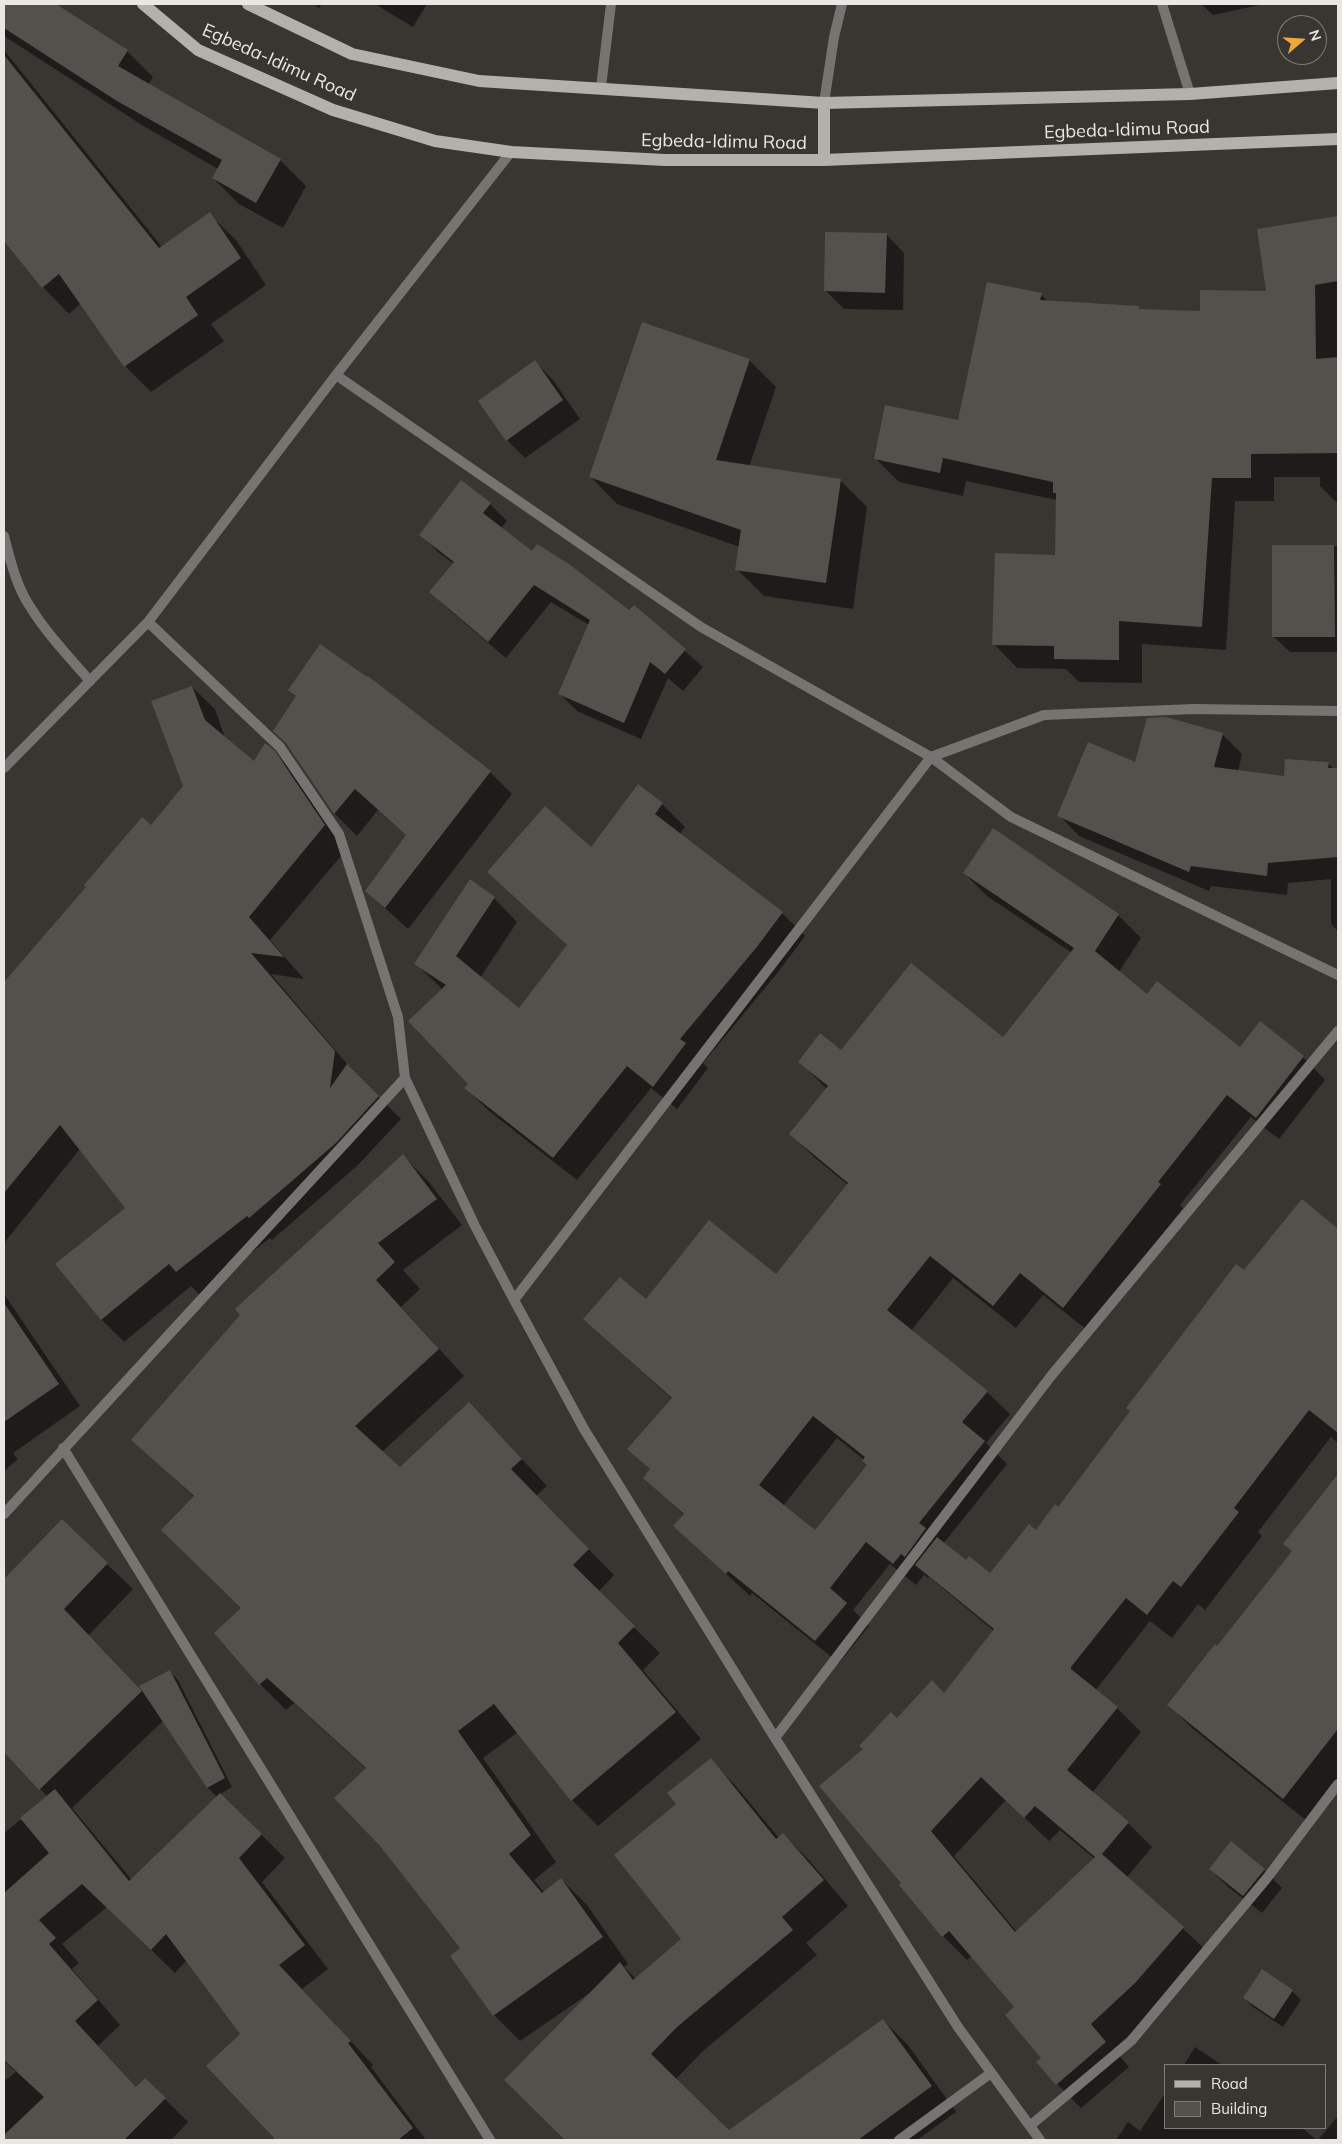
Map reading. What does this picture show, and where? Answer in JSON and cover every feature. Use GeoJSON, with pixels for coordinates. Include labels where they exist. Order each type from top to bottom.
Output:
{"type":"FeatureCollection","features":[{"type":"Feature","properties":{"kind":"main road","name":"Egbeda-Idimu Road"},"geometry":{"type":"LineString","coordinates":[[143,4],[198,50],[333,110],[435,141],[511,152],[665,160],[824,160],[1338,139]]}},
{"type":"Feature","properties":{"kind":"main road","name":"Egbeda-Idimu Road"},"geometry":{"type":"LineString","coordinates":[[248,4],[352,54],[479,81],[601,87],[824,103],[1190,94],[1338,82]]}},
{"type":"Feature","properties":{"kind":"main road"},"geometry":{"type":"LineString","coordinates":[[824,103],[824,160]]}},
{"type":"Feature","properties":{"kind":"street"},"geometry":{"type":"LineString","coordinates":[[601,87],[611,4]]}},
{"type":"Feature","properties":{"kind":"street"},"geometry":{"type":"LineString","coordinates":[[824,103],[834,37],[842,4]]}},
{"type":"Feature","properties":{"kind":"street"},"geometry":{"type":"LineString","coordinates":[[1162,4],[1190,94]]}},
{"type":"Feature","properties":{"kind":"street"},"geometry":{"type":"LineString","coordinates":[[4,768],[148,622],[336,375],[511,152]]}},
{"type":"Feature","properties":{"kind":"street"},"geometry":{"type":"LineString","coordinates":[[336,375],[701,627],[931,757],[1011,817],[1338,975]]}},
{"type":"Feature","properties":{"kind":"street"},"geometry":{"type":"LineString","coordinates":[[4,536],[12,566],[28,604],[52,637],[90,681]]}},
{"type":"Feature","properties":{"kind":"street"},"geometry":{"type":"LineString","coordinates":[[148,622],[280,747],[339,834],[398,1017],[405,1078],[475,1226],[514,1300],[584,1429],[775,1738],[958,2027],[1040,2140]]}},
{"type":"Feature","properties":{"kind":"street"},"geometry":{"type":"LineString","coordinates":[[514,1300],[931,757],[1044,714],[1194,709],[1338,711]]}},
{"type":"Feature","properties":{"kind":"street"},"geometry":{"type":"LineString","coordinates":[[775,1738],[1051,1376],[1338,1031]]}},
{"type":"Feature","properties":{"kind":"street"},"geometry":{"type":"LineString","coordinates":[[4,1514],[405,1078]]}},
{"type":"Feature","properties":{"kind":"street"},"geometry":{"type":"LineString","coordinates":[[63,1448],[490,2140]]}},
{"type":"Feature","properties":{"kind":"street"},"geometry":{"type":"LineString","coordinates":[[1031,2126],[1131,2041],[1267,1878],[1338,1784]]}},
{"type":"Feature","properties":{"kind":"street"},"geometry":{"type":"LineString","coordinates":[[898,2140],[991,2073]]}},
{"type":"Feature","properties":{"kind":"building"},"geometry":{"type":"Polygon","coordinates":[[[4,4],[56,4],[128,50],[118,66],[281,159],[256,203],[212,178],[222,160],[117,101],[4,28],[4,4]]]}},
{"type":"Feature","properties":{"kind":"building"},"geometry":{"type":"Polygon","coordinates":[[[4,55],[159,248],[210,212],[241,258],[186,297],[198,315],[124,367],[59,274],[42,288],[4,241],[4,55]]]}},
{"type":"Feature","properties":{"kind":"building"},"geometry":{"type":"Polygon","coordinates":[[[1338,216],[1338,281],[1315,285],[1316,359],[1338,357],[1338,453],[1251,454],[1251,478],[1212,478],[1202,627],[1119,621],[1119,660],[1054,659],[1054,646],[992,645],[995,553],[1055,555],[1056,493],[1053,493],[1053,482],[943,458],[940,473],[874,459],[885,405],[958,420],[987,282],[1042,293],[1040,300],[1139,306],[1139,309],[1200,311],[1200,290],[1266,291],[1257,229],[1338,216]]]}},
{"type":"Feature","properties":{"kind":"building"},"geometry":{"type":"Polygon","coordinates":[[[825,232],[887,233],[885,293],[824,291],[825,232]]]}},
{"type":"Feature","properties":{"kind":"building"},"geometry":{"type":"Polygon","coordinates":[[[642,322],[750,359],[716,460],[841,479],[826,583],[735,570],[741,530],[589,477],[642,322]]]}},
{"type":"Feature","properties":{"kind":"building"},"geometry":{"type":"Polygon","coordinates":[[[535,360],[563,400],[506,441],[478,401],[535,360]]]}},
{"type":"Feature","properties":{"kind":"building"},"geometry":{"type":"Polygon","coordinates":[[[461,480],[491,503],[483,513],[532,551],[537,544],[569,564],[629,610],[634,605],[686,649],[665,674],[650,662],[624,723],[558,694],[590,620],[534,585],[488,642],[429,592],[454,562],[419,535],[461,480]]]}},
{"type":"Feature","properties":{"kind":"building"},"geometry":{"type":"Polygon","coordinates":[[[1272,545],[1334,545],[1335,637],[1272,637],[1272,545]]]}},
{"type":"Feature","properties":{"kind":"building"},"geometry":{"type":"Polygon","coordinates":[[[320,644],[368,676],[491,771],[385,908],[365,891],[406,835],[355,789],[334,814],[286,743],[273,731],[296,696],[288,690],[320,644]]]}},
{"type":"Feature","properties":{"kind":"building"},"geometry":{"type":"Polygon","coordinates":[[[192,686],[205,720],[254,761],[265,743],[275,751],[325,825],[249,917],[284,957],[251,953],[335,1051],[330,1088],[347,1064],[379,1096],[336,1143],[249,1218],[247,1216],[176,1272],[169,1264],[101,1320],[55,1264],[125,1208],[60,1125],[4,1193],[4,982],[86,887],[84,885],[142,817],[151,825],[183,786],[151,701],[192,686]]]}},
{"type":"Feature","properties":{"kind":"building"},"geometry":{"type":"Polygon","coordinates":[[[1166,717],[1223,733],[1214,767],[1284,776],[1285,759],[1329,762],[1328,768],[1338,768],[1338,857],[1268,863],[1267,876],[1191,866],[1189,872],[1057,816],[1088,742],[1135,762],[1147,718],[1166,717]]]}},
{"type":"Feature","properties":{"kind":"building"},"geometry":{"type":"Polygon","coordinates":[[[638,784],[663,803],[655,814],[783,912],[756,948],[680,1039],[686,1043],[653,1087],[627,1066],[553,1158],[464,1088],[468,1084],[408,1021],[446,985],[414,964],[470,879],[495,897],[456,956],[519,1008],[567,945],[487,872],[545,806],[591,847],[638,784]]]}},
{"type":"Feature","properties":{"kind":"building"},"geometry":{"type":"Polygon","coordinates":[[[993,828],[1119,914],[1095,951],[1147,994],[1157,981],[1240,1047],[1260,1021],[1304,1056],[1256,1118],[1227,1095],[1158,1182],[1161,1184],[1063,1308],[1020,1273],[993,1306],[930,1256],[887,1310],[988,1391],[962,1422],[985,1441],[919,1523],[926,1528],[905,1557],[901,1554],[893,1564],[866,1542],[830,1588],[847,1603],[815,1641],[728,1571],[726,1574],[673,1526],[684,1514],[643,1478],[650,1469],[627,1449],[672,1398],[583,1319],[620,1277],[646,1299],[709,1220],[776,1274],[848,1183],[789,1134],[828,1086],[798,1062],[820,1033],[841,1050],[911,963],[1003,1037],[1074,948],[963,873],[993,828]],[[813,1416],[759,1485],[815,1530],[867,1465],[862,1461],[865,1457],[813,1416]]]}},
{"type":"Feature","properties":{"kind":"building"},"geometry":{"type":"Polygon","coordinates":[[[403,1154],[437,1199],[378,1243],[395,1262],[376,1280],[439,1349],[355,1426],[400,1467],[469,1402],[522,1459],[511,1469],[589,1549],[573,1565],[635,1626],[618,1643],[676,1712],[571,1801],[494,1704],[458,1731],[531,1835],[509,1854],[542,1893],[561,1878],[603,1937],[493,2016],[450,1956],[460,1948],[380,1846],[334,1798],[366,1768],[267,1678],[259,1685],[214,1633],[241,1608],[161,1530],[194,1496],[131,1440],[240,1315],[235,1309],[403,1154]]]}},
{"type":"Feature","properties":{"kind":"building"},"geometry":{"type":"Polygon","coordinates":[[[1302,1199],[1338,1229],[1338,1433],[1309,1410],[1234,1508],[1239,1512],[1181,1587],[1173,1581],[1147,1615],[1126,1598],[1071,1667],[1071,1669],[1118,1707],[1067,1770],[1129,1822],[1102,1854],[1184,1927],[1135,1983],[1091,2024],[1106,2042],[1056,2085],[1036,2062],[1041,2058],[1005,2015],[1014,2007],[949,1931],[942,1937],[899,1885],[901,1883],[819,1786],[863,1749],[859,1746],[891,1712],[897,1718],[932,1680],[944,1693],[994,1629],[915,1565],[937,1537],[966,1560],[969,1556],[990,1573],[1029,1524],[1036,1530],[1055,1504],[1058,1507],[1130,1411],[1126,1408],[1236,1264],[1244,1270],[1302,1199]],[[981,1777],[931,1831],[1015,1932],[1095,1857],[1035,1806],[1024,1818],[981,1777]]]}},
{"type":"Feature","properties":{"kind":"building"},"geometry":{"type":"Polygon","coordinates":[[[4,1303],[59,1384],[4,1422],[4,1303]]]}},
{"type":"Feature","properties":{"kind":"building"},"geometry":{"type":"Polygon","coordinates":[[[1338,1474],[1338,1729],[1283,1799],[1167,1705],[1215,1644],[1217,1646],[1292,1551],[1283,1544],[1338,1474]]]}},
{"type":"Feature","properties":{"kind":"building"},"geometry":{"type":"Polygon","coordinates":[[[62,1519],[108,1563],[64,1609],[142,1691],[39,1790],[4,1752],[4,1579],[62,1519]]]}},
{"type":"Feature","properties":{"kind":"building"},"geometry":{"type":"Polygon","coordinates":[[[170,1670],[225,1778],[207,1788],[139,1686],[170,1670]]]}},
{"type":"Feature","properties":{"kind":"building"},"geometry":{"type":"Polygon","coordinates":[[[711,1758],[776,1839],[783,1833],[824,1880],[782,1917],[793,1930],[677,2027],[651,2054],[729,2130],[883,2019],[932,2086],[858,2140],[565,2140],[504,2080],[620,1962],[633,1980],[681,1939],[614,1855],[676,1804],[667,1793],[711,1758]]]}},
{"type":"Feature","properties":{"kind":"building"},"geometry":{"type":"Polygon","coordinates":[[[55,1789],[129,1881],[220,1793],[262,1834],[239,1858],[305,1945],[279,1965],[351,2041],[348,2043],[413,2128],[398,2140],[276,2140],[206,2066],[240,2034],[166,1934],[151,1950],[82,1884],[39,1920],[56,1938],[49,1944],[98,2000],[75,2021],[136,2087],[145,2078],[166,2098],[124,2140],[4,2140],[4,2135],[44,2097],[4,2060],[4,1893],[49,1853],[20,1818],[55,1789]]]}},
{"type":"Feature","properties":{"kind":"building"},"geometry":{"type":"Polygon","coordinates":[[[1231,1841],[1265,1869],[1243,1896],[1209,1869],[1231,1841]]]}},
{"type":"Feature","properties":{"kind":"building"},"geometry":{"type":"Polygon","coordinates":[[[1262,1969],[1293,1990],[1274,2019],[1243,1998],[1262,1969]]]}}]}
